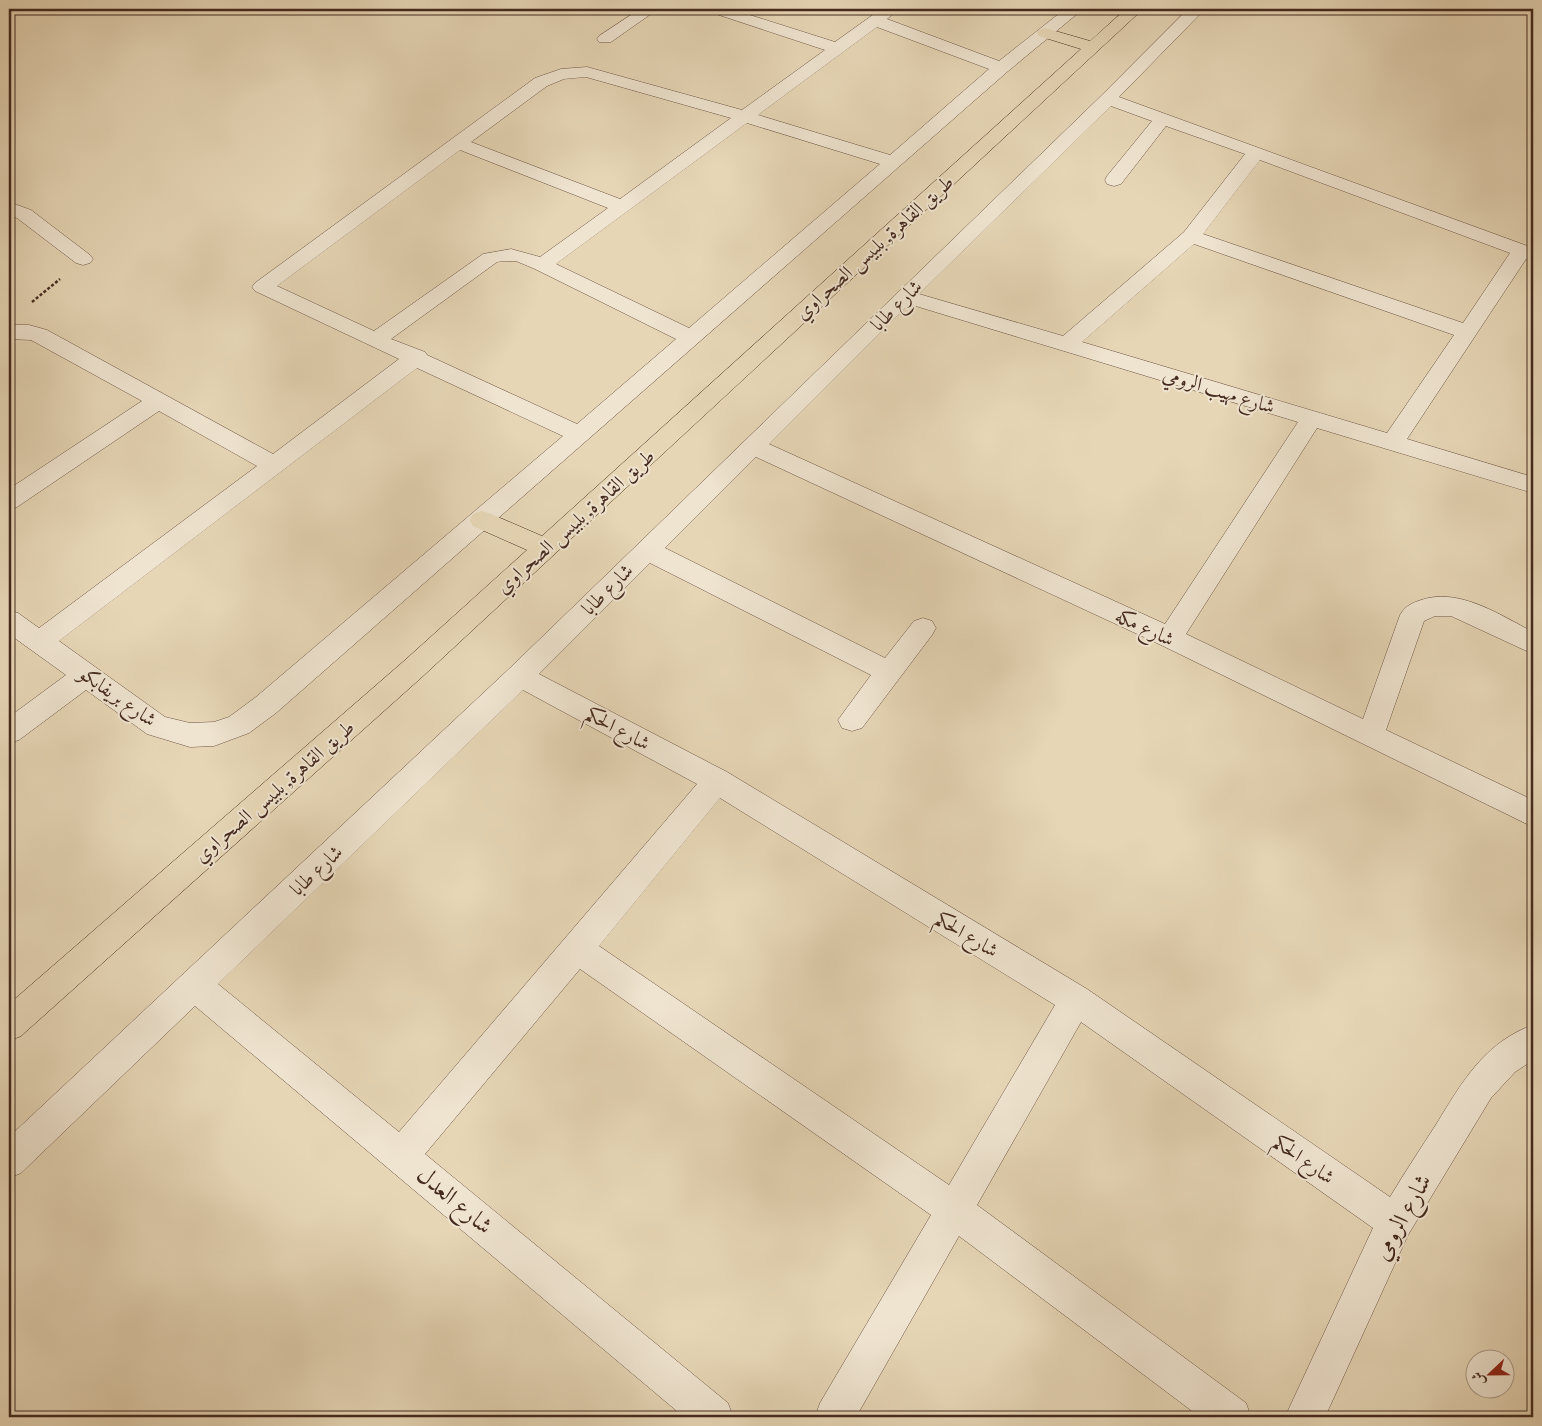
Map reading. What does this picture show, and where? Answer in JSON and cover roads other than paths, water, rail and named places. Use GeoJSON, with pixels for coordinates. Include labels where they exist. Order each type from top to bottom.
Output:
{"type":"FeatureCollection","features":[{"type":"Feature","properties":{"kind":"highway","name":"طريق القاهرة, بلبيس الصحراوي"},"geometry":{"type":"LineString","coordinates":[[9,1025],[413,669],[1134,9]]}},
{"type":"Feature","properties":{"kind":"highway"},"geometry":{"type":"LineString","coordinates":[[1045,32],[1092,47]]}},
{"type":"Feature","properties":{"kind":"highway"},"geometry":{"type":"LineString","coordinates":[[482,520],[546,548]]}},
{"type":"Feature","properties":{"kind":"street"},"geometry":{"type":"LineString","coordinates":[[605,39],[650,9]]}},
{"type":"Feature","properties":{"kind":"street"},"geometry":{"type":"LineString","coordinates":[[716,9],[836,48]]}},
{"type":"Feature","properties":{"kind":"street"},"geometry":{"type":"LineString","coordinates":[[542,264],[891,9]]}},
{"type":"Feature","properties":{"kind":"street","name":"شارع بريفابكو"},"geometry":{"type":"LineString","coordinates":[[9,620],[158,726],[190,736],[214,734],[239,725],[266,705],[482,520],[1001,68],[1075,9]]}},
{"type":"Feature","properties":{"kind":"street","name":"شارع طابا"},"geometry":{"type":"LineString","coordinates":[[9,1161],[520,676],[1198,9]]}},
{"type":"Feature","properties":{"kind":"street"},"geometry":{"type":"LineString","coordinates":[[875,20],[1001,68]]}},
{"type":"Feature","properties":{"kind":"street"},"geometry":{"type":"LineString","coordinates":[[580,435],[417,357],[262,287],[541,82],[550,77],[574,72],[586,72],[744,116],[894,162]]}},
{"type":"Feature","properties":{"kind":"street"},"geometry":{"type":"LineString","coordinates":[[1108,99],[1528,253],[1467,332],[1393,442]]}},
{"type":"Feature","properties":{"kind":"street"},"geometry":{"type":"LineString","coordinates":[[1114,180],[1162,119]]}},
{"type":"Feature","properties":{"kind":"street"},"geometry":{"type":"LineString","coordinates":[[457,143],[621,206]]}},
{"type":"Feature","properties":{"kind":"street"},"geometry":{"type":"LineString","coordinates":[[1067,344],[1191,236],[1256,152]]}},
{"type":"Feature","properties":{"kind":"street"},"geometry":{"type":"LineString","coordinates":[[14,215],[83,259]]}},
{"type":"Feature","properties":{"kind":"street"},"geometry":{"type":"LineString","coordinates":[[1191,236],[1467,332]]}},
{"type":"Feature","properties":{"kind":"street"},"geometry":{"type":"LineString","coordinates":[[376,339],[490,258],[509,254],[519,255],[542,264],[691,338]]}},
{"type":"Feature","properties":{"kind":"street","name":"شارع مهيب الرومي"},"geometry":{"type":"LineString","coordinates":[[905,296],[1533,485]]}},
{"type":"Feature","properties":{"kind":"street"},"geometry":{"type":"LineString","coordinates":[[9,332],[30,332],[39,335],[274,464]]}},
{"type":"Feature","properties":{"kind":"street"},"geometry":{"type":"LineString","coordinates":[[39,642],[417,357]]}},
{"type":"Feature","properties":{"kind":"street"},"geometry":{"type":"LineString","coordinates":[[9,501],[158,401]]}},
{"type":"Feature","properties":{"kind":"street"},"geometry":{"type":"LineString","coordinates":[[1170,638],[1312,418]]}},
{"type":"Feature","properties":{"kind":"street","name":"شارع مكه"},"geometry":{"type":"LineString","coordinates":[[754,446],[1170,638],[1533,814]]}},
{"type":"Feature","properties":{"kind":"street"},"geometry":{"type":"LineString","coordinates":[[646,550],[889,672]]}},
{"type":"Feature","properties":{"kind":"street"},"geometry":{"type":"LineString","coordinates":[[1371,734],[1413,615],[1426,607],[1443,605],[1460,609],[1533,644]]}},
{"type":"Feature","properties":{"kind":"street"},"geometry":{"type":"LineString","coordinates":[[852,720],[922,628]]}},
{"type":"Feature","properties":{"kind":"street"},"geometry":{"type":"LineString","coordinates":[[9,732],[87,674]]}},
{"type":"Feature","properties":{"kind":"street","name":"شارع الحكم"},"geometry":{"type":"LineString","coordinates":[[520,676],[717,781],[1076,1000],[1395,1222]]}},
{"type":"Feature","properties":{"kind":"street"},"geometry":{"type":"LineString","coordinates":[[402,1155],[717,781]]}},
{"type":"Feature","properties":{"kind":"street"},"geometry":{"type":"LineString","coordinates":[[577,949],[954,1210],[1232,1417]]}},
{"type":"Feature","properties":{"kind":"street","name":"شارع العدل"},"geometry":{"type":"LineString","coordinates":[[195,985],[402,1155],[702,1413]]}},
{"type":"Feature","properties":{"kind":"street"},"geometry":{"type":"LineString","coordinates":[[834,1417],[1076,1000]]}},
{"type":"Feature","properties":{"kind":"street","name":"شارع الرومي"},"geometry":{"type":"LineString","coordinates":[[1305,1417],[1395,1222],[1479,1086],[1503,1060],[1533,1042]]}}]}
